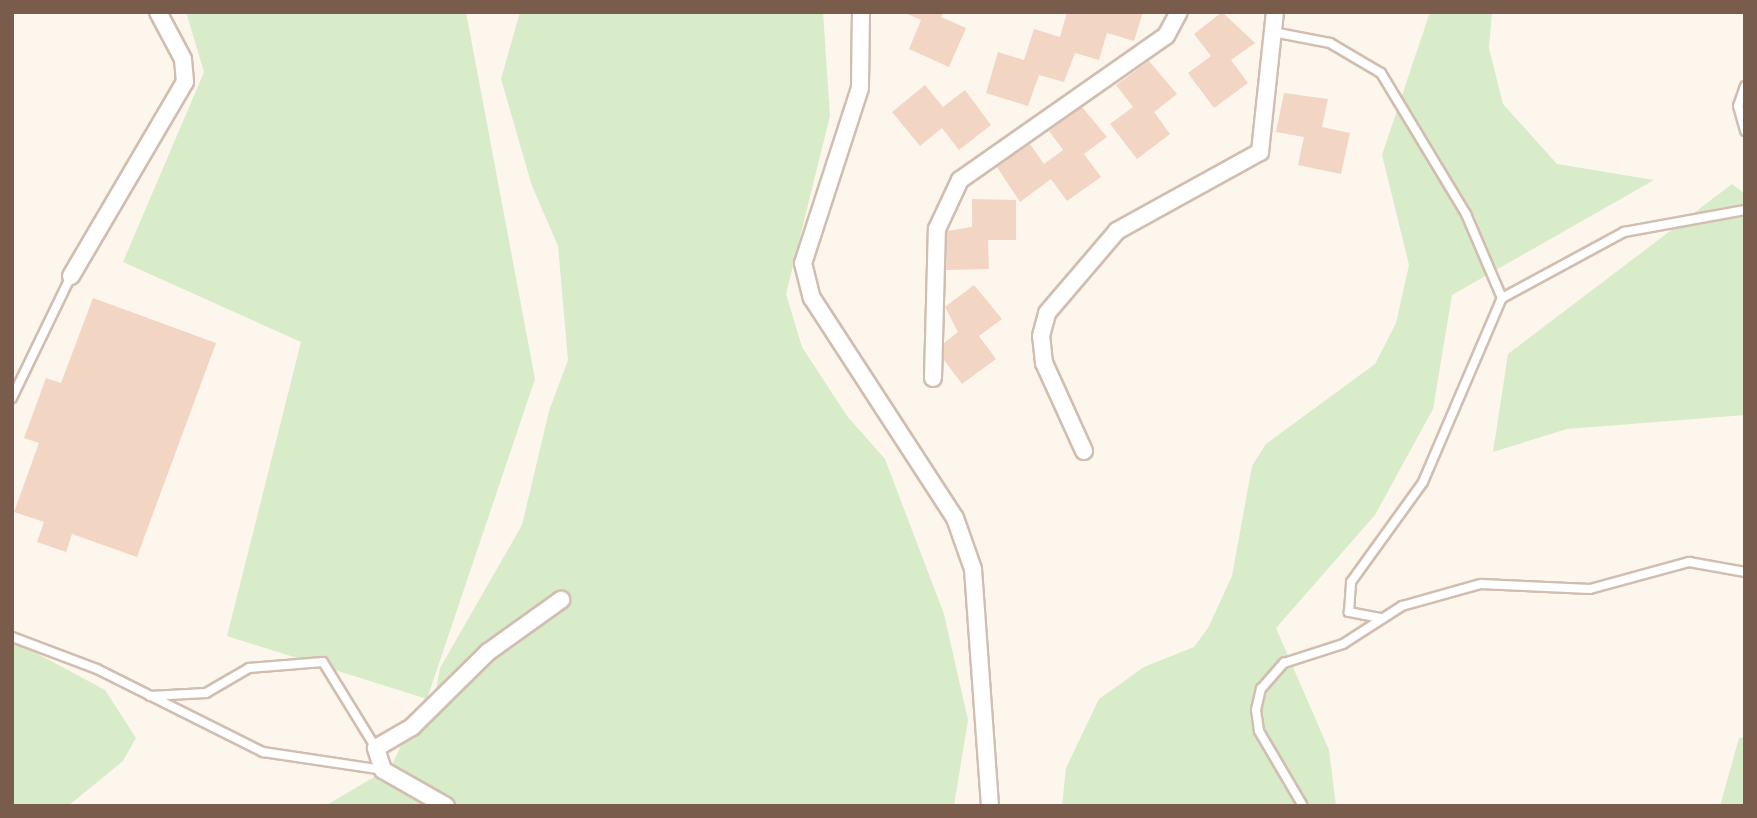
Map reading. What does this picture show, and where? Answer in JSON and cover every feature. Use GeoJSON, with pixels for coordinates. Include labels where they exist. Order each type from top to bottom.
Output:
{"type":"FeatureCollection","features":[{"type":"Feature","properties":{"kind":"street"},"geometry":{"type":"LineString","coordinates":[[71,275],[184,82],[183,59],[158,12]]}},
{"type":"Feature","properties":{"kind":"street"},"geometry":{"type":"LineString","coordinates":[[861,12],[860,88],[803,262],[812,298],[955,518],[973,569],[990,806]]}},
{"type":"Feature","properties":{"kind":"street"},"geometry":{"type":"LineString","coordinates":[[933,378],[937,229],[960,180],[993,150],[1166,36],[1179,12]]}},
{"type":"Feature","properties":{"kind":"street"},"geometry":{"type":"LineString","coordinates":[[1084,451],[1044,363],[1041,335],[1047,313],[1117,231],[1260,152],[1275,12]]}},
{"type":"Feature","properties":{"kind":"street"},"geometry":{"type":"LineString","coordinates":[[446,806],[383,770],[376,748],[412,727],[488,652],[561,600]]}},
{"type":"Feature","properties":{"kind":"lane"},"geometry":{"type":"LineString","coordinates":[[1273,32],[1329,43],[1381,73],[1466,214],[1502,298]]}},
{"type":"Feature","properties":{"kind":"lane"},"geometry":{"type":"LineString","coordinates":[[1745,86],[1738,106],[1745,131]]}},
{"type":"Feature","properties":{"kind":"lane"},"geometry":{"type":"LineString","coordinates":[[1380,618],[1349,612],[1351,582],[1423,482],[1502,298],[1624,232],[1745,210]]}},
{"type":"Feature","properties":{"kind":"lane"},"geometry":{"type":"LineString","coordinates":[[12,398],[71,275]]}},
{"type":"Feature","properties":{"kind":"lane"},"geometry":{"type":"LineString","coordinates":[[1303,806],[1259,731],[1261,689],[1284,663],[1343,644],[1380,618],[1438,593],[1480,584],[1590,589],[1689,562],[1745,572]]}},
{"type":"Feature","properties":{"kind":"lane"},"geometry":{"type":"LineString","coordinates":[[12,637],[147,696],[263,752],[383,770]]}},
{"type":"Feature","properties":{"kind":"lane"},"geometry":{"type":"LineString","coordinates":[[147,696],[206,693],[249,668],[323,662],[376,748]]}},
{"type":"Feature","properties":{"kind":"green space"},"geometry":{"type":"Polygon","coordinates":[[[186,12],[466,12],[535,379],[427,699],[227,636],[301,342],[123,262],[204,72],[186,12]]]}},
{"type":"Feature","properties":{"kind":"green space"},"geometry":{"type":"Polygon","coordinates":[[[520,12],[823,12],[830,116],[786,294],[802,347],[847,416],[885,459],[944,614],[968,720],[954,806],[325,806],[391,767],[414,718],[435,695],[440,668],[522,525],[549,411],[568,360],[558,246],[532,186],[501,79],[520,12]]]}},
{"type":"Feature","properties":{"kind":"green space"},"geometry":{"type":"Polygon","coordinates":[[[1430,12],[1492,12],[1489,48],[1503,104],[1557,164],[1654,180],[1452,295],[1433,409],[1375,515],[1276,628],[1329,750],[1336,806],[1062,806],[1066,768],[1099,699],[1144,667],[1194,647],[1208,628],[1232,576],[1252,466],[1266,444],[1375,364],[1396,323],[1409,265],[1382,155],[1430,12]]]}},
{"type":"Feature","properties":{"kind":"green space"},"geometry":{"type":"Polygon","coordinates":[[[1732,184],[1745,194],[1745,415],[1567,429],[1493,452],[1508,354],[1732,184]]]}},
{"type":"Feature","properties":{"kind":"green space"},"geometry":{"type":"Polygon","coordinates":[[[12,640],[105,690],[136,738],[123,761],[68,806],[12,806],[12,640]]]}},
{"type":"Feature","properties":{"kind":"green space"},"geometry":{"type":"Polygon","coordinates":[[[1745,737],[1745,806],[1720,806],[1739,738],[1745,737]]]}},
{"type":"Feature","properties":{"kind":"building"},"geometry":{"type":"Polygon","coordinates":[[[903,12],[943,12],[941,17],[966,28],[949,67],[909,49],[921,20],[903,12]]]}},
{"type":"Feature","properties":{"kind":"building"},"geometry":{"type":"Polygon","coordinates":[[[1067,12],[1143,12],[1134,41],[1107,33],[1099,60],[1075,53],[1064,82],[1039,75],[1028,106],[986,93],[998,52],[1024,60],[1034,29],[1060,37],[1067,12]]]}},
{"type":"Feature","properties":{"kind":"building"},"geometry":{"type":"Polygon","coordinates":[[[1222,12],[1255,43],[1231,60],[1248,83],[1214,108],[1188,73],[1211,56],[1194,34],[1222,12]]]}},
{"type":"Feature","properties":{"kind":"building"},"geometry":{"type":"Polygon","coordinates":[[[1149,61],[1177,94],[1154,112],[1170,134],[1137,159],[1110,124],[1133,107],[1116,85],[1149,61]]]}},
{"type":"Feature","properties":{"kind":"building"},"geometry":{"type":"Polygon","coordinates":[[[925,85],[943,107],[965,90],[991,125],[959,150],[942,128],[920,146],[892,112],[925,85]]]}},
{"type":"Feature","properties":{"kind":"building"},"geometry":{"type":"Polygon","coordinates":[[[1284,93],[1328,99],[1322,127],[1350,133],[1341,174],[1298,165],[1304,137],[1276,132],[1284,93]]]}},
{"type":"Feature","properties":{"kind":"building"},"geometry":{"type":"Polygon","coordinates":[[[1082,107],[1107,137],[1084,154],[1101,177],[1067,201],[1051,179],[1020,202],[997,167],[1030,144],[1044,164],[1063,150],[1049,131],[1082,107]]]}},
{"type":"Feature","properties":{"kind":"building"},"geometry":{"type":"Polygon","coordinates":[[[972,199],[1016,200],[1016,240],[988,240],[989,269],[946,270],[947,231],[972,227],[972,199]]]}},
{"type":"Feature","properties":{"kind":"building"},"geometry":{"type":"Polygon","coordinates":[[[974,285],[1002,319],[979,336],[996,359],[962,384],[944,360],[944,343],[958,332],[945,307],[974,285]]]}},
{"type":"Feature","properties":{"kind":"building"},"geometry":{"type":"Polygon","coordinates":[[[93,298],[216,343],[137,557],[72,534],[66,552],[37,542],[44,522],[14,512],[39,443],[24,438],[46,378],[61,383],[93,298]]]}}]}
